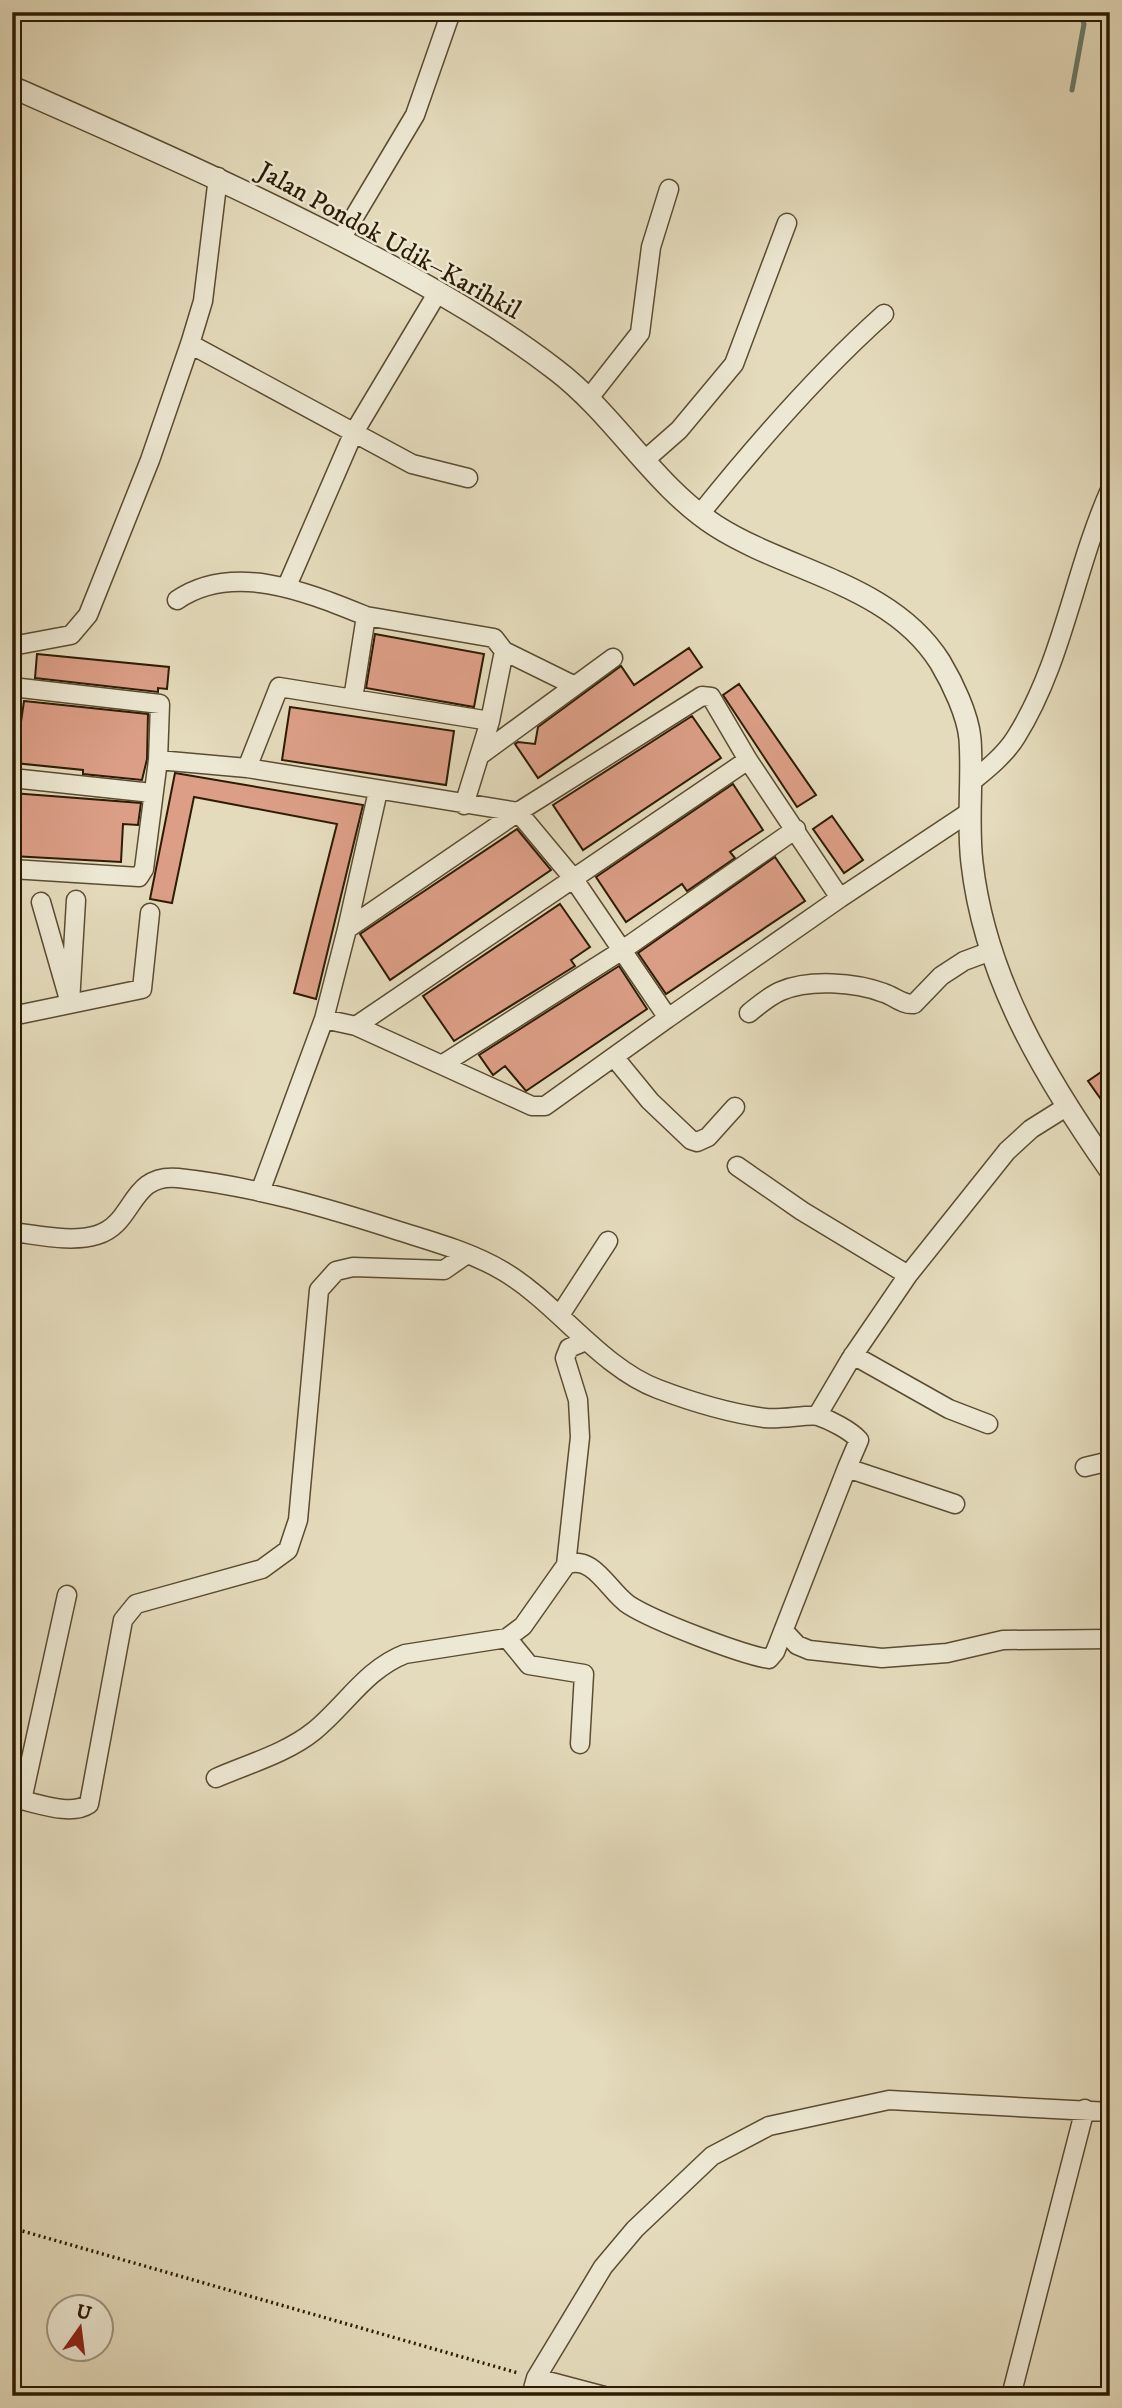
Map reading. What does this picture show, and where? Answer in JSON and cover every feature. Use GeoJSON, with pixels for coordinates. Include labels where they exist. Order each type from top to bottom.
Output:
{"type":"FeatureCollection","features":[{"type":"Feature","properties":{"kind":"street"},"geometry":{"type":"LineString","coordinates":[[341,239],[415,115],[451,12]]}},
{"type":"Feature","properties":{"kind":"street","name":"Jalan Pondok Udik–Karihkil"},"geometry":{"type":"LineString","coordinates":[[12,87],[218,177],[341,239],[478,314],[557,370],[589,398],[679,498],[700,514],[772,556],[873,599],[909,626],[939,660],[970,734],[972,863],[991,951],[1018,1022],[1066,1107],[1110,1170]]}},
{"type":"Feature","properties":{"kind":"street"},"geometry":{"type":"LineString","coordinates":[[12,646],[71,635],[88,615],[150,460],[203,301],[218,177]]}},
{"type":"Feature","properties":{"kind":"street"},"geometry":{"type":"LineString","coordinates":[[589,398],[640,333],[651,247],[668,189]]}},
{"type":"Feature","properties":{"kind":"street"},"geometry":{"type":"LineString","coordinates":[[646,459],[678,430],[734,363],[787,223]]}},
{"type":"Feature","properties":{"kind":"street"},"geometry":{"type":"LineString","coordinates":[[287,586],[354,434],[438,292]]}},
{"type":"Feature","properties":{"kind":"street"},"geometry":{"type":"LineString","coordinates":[[700,514],[744,459],[845,349],[884,314]]}},
{"type":"Feature","properties":{"kind":"street"},"geometry":{"type":"LineString","coordinates":[[190,344],[412,464],[468,478]]}},
{"type":"Feature","properties":{"kind":"street"},"geometry":{"type":"LineString","coordinates":[[970,783],[1015,739],[1047,677],[1094,524],[1110,490]]}},
{"type":"Feature","properties":{"kind":"street"},"geometry":{"type":"LineString","coordinates":[[177,600],[189,592],[216,584],[287,586],[366,616],[494,638],[504,651],[573,685]]}},
{"type":"Feature","properties":{"kind":"street"},"geometry":{"type":"LineString","coordinates":[[353,699],[366,616]]}},
{"type":"Feature","properties":{"kind":"street"},"geometry":{"type":"LineString","coordinates":[[464,805],[490,721],[504,651]]}},
{"type":"Feature","properties":{"kind":"street"},"geometry":{"type":"LineString","coordinates":[[480,756],[613,658]]}},
{"type":"Feature","properties":{"kind":"street"},"geometry":{"type":"LineString","coordinates":[[12,687],[160,704],[158,760],[145,869],[139,877],[12,869]]}},
{"type":"Feature","properties":{"kind":"street"},"geometry":{"type":"LineString","coordinates":[[247,768],[279,687],[490,721]]}},
{"type":"Feature","properties":{"kind":"street"},"geometry":{"type":"LineString","coordinates":[[347,929],[518,812],[702,696],[711,697],[748,760],[840,898]]}},
{"type":"Feature","properties":{"kind":"street"},"geometry":{"type":"LineString","coordinates":[[158,760],[247,768],[518,812],[573,878],[668,1018]]}},
{"type":"Feature","properties":{"kind":"street"},"geometry":{"type":"LineString","coordinates":[[356,1026],[748,760]]}},
{"type":"Feature","properties":{"kind":"street"},"geometry":{"type":"LineString","coordinates":[[12,778],[152,793]]}},
{"type":"Feature","properties":{"kind":"street"},"geometry":{"type":"LineString","coordinates":[[260,1192],[324,1019],[378,791]]}},
{"type":"Feature","properties":{"kind":"street"},"geometry":{"type":"LineString","coordinates":[[324,1019],[356,1026],[443,1064],[516,1101],[545,1106],[840,898],[971,811]]}},
{"type":"Feature","properties":{"kind":"street"},"geometry":{"type":"LineString","coordinates":[[443,1064],[621,951],[796,829]]}},
{"type":"Feature","properties":{"kind":"street"},"geometry":{"type":"LineString","coordinates":[[70,1003],[76,900]]}},
{"type":"Feature","properties":{"kind":"street"},"geometry":{"type":"LineString","coordinates":[[41,902],[70,1003]]}},
{"type":"Feature","properties":{"kind":"street"},"geometry":{"type":"LineString","coordinates":[[12,1016],[142,989],[150,913]]}},
{"type":"Feature","properties":{"kind":"street"},"geometry":{"type":"LineString","coordinates":[[749,1013],[780,992],[795,987],[836,984],[884,993],[906,1004],[914,1003],[942,976],[964,961],[991,951]]}},
{"type":"Feature","properties":{"kind":"street"},"geometry":{"type":"LineString","coordinates":[[614,1057],[650,1101],[691,1140],[697,1142],[708,1137],[735,1107]]}},
{"type":"Feature","properties":{"kind":"street"},"geometry":{"type":"LineString","coordinates":[[817,1416],[853,1355],[908,1275],[1018,1139],[1066,1107]]}},
{"type":"Feature","properties":{"kind":"street"},"geometry":{"type":"LineString","coordinates":[[737,1166],[802,1211],[908,1275]]}},
{"type":"Feature","properties":{"kind":"street"},"geometry":{"type":"LineString","coordinates":[[12,1232],[68,1238],[97,1235],[119,1218],[146,1183],[158,1178],[177,1178],[260,1192],[369,1221],[467,1254],[503,1271],[560,1315],[586,1341],[655,1388],[714,1408],[766,1418],[817,1416],[847,1430],[859,1440],[784,1631],[775,1652],[769,1658],[657,1619],[627,1604],[586,1563],[576,1561],[566,1565]]}},
{"type":"Feature","properties":{"kind":"street"},"geometry":{"type":"LineString","coordinates":[[560,1315],[608,1241]]}},
{"type":"Feature","properties":{"kind":"street"},"geometry":{"type":"LineString","coordinates":[[68,1595],[17,1799],[80,1811],[89,1804],[123,1620],[136,1604],[262,1569],[288,1550],[298,1520],[319,1290],[336,1270],[353,1267],[443,1270],[467,1254]]}},
{"type":"Feature","properties":{"kind":"street"},"geometry":{"type":"LineString","coordinates":[[216,1778],[292,1745],[314,1731],[370,1675],[391,1659],[405,1654],[507,1638],[523,1626],[566,1565],[580,1437],[578,1400],[565,1358],[569,1348],[586,1341]]}},
{"type":"Feature","properties":{"kind":"street"},"geometry":{"type":"LineString","coordinates":[[853,1355],[949,1409],[988,1424]]}},
{"type":"Feature","properties":{"kind":"street"},"geometry":{"type":"LineString","coordinates":[[1085,1467],[1110,1461]]}},
{"type":"Feature","properties":{"kind":"street"},"geometry":{"type":"LineString","coordinates":[[848,1468],[955,1504]]}},
{"type":"Feature","properties":{"kind":"street"},"geometry":{"type":"LineString","coordinates":[[784,1631],[797,1645],[809,1650],[882,1658],[947,1653],[1003,1640],[1110,1639]]}},
{"type":"Feature","properties":{"kind":"street"},"geometry":{"type":"LineString","coordinates":[[507,1638],[529,1665],[584,1674],[580,1744]]}},
{"type":"Feature","properties":{"kind":"street"},"geometry":{"type":"LineString","coordinates":[[531,2396],[536,2378],[603,2267],[635,2229],[712,2156],[769,2126],[889,2100],[1110,2112]]}},
{"type":"Feature","properties":{"kind":"street"},"geometry":{"type":"LineString","coordinates":[[1011,2396],[1085,2109]]}},
{"type":"Feature","properties":{"kind":"street"},"geometry":{"type":"LineString","coordinates":[[536,2378],[604,2396]]}},
{"type":"Feature","properties":{"kind":"path"},"geometry":{"type":"LineString","coordinates":[[12,2228],[536,2378]]}},
{"type":"Feature","properties":{"kind":"building"},"geometry":{"type":"Polygon","coordinates":[[[375,634],[484,654],[474,707],[366,688],[375,634]]]}},
{"type":"Feature","properties":{"kind":"building"},"geometry":{"type":"Polygon","coordinates":[[[689,648],[702,667],[538,778],[515,744],[535,744],[538,727],[621,666],[634,685],[689,648]]]}},
{"type":"Feature","properties":{"kind":"building"},"geometry":{"type":"Polygon","coordinates":[[[37,654],[169,667],[167,689],[158,688],[158,692],[35,678],[37,654]]]}},
{"type":"Feature","properties":{"kind":"building"},"geometry":{"type":"Polygon","coordinates":[[[739,684],[816,795],[797,807],[723,695],[739,684]]]}},
{"type":"Feature","properties":{"kind":"building"},"geometry":{"type":"Polygon","coordinates":[[[24,701],[148,714],[147,759],[142,780],[15,763],[24,701]]]}},
{"type":"Feature","properties":{"kind":"building"},"geometry":{"type":"Polygon","coordinates":[[[290,707],[454,731],[446,785],[282,760],[290,707]]]}},
{"type":"Feature","properties":{"kind":"building"},"geometry":{"type":"Polygon","coordinates":[[[692,716],[721,758],[583,850],[553,805],[692,716]]]}},
{"type":"Feature","properties":{"kind":"building"},"geometry":{"type":"Polygon","coordinates":[[[175,773],[363,805],[316,999],[294,993],[337,824],[194,797],[172,903],[150,899],[175,773]]]}},
{"type":"Feature","properties":{"kind":"building"},"geometry":{"type":"Polygon","coordinates":[[[733,784],[763,830],[730,852],[735,858],[687,891],[682,884],[626,922],[596,877],[733,784]]]}},
{"type":"Feature","properties":{"kind":"building"},"geometry":{"type":"Polygon","coordinates":[[[12,793],[141,803],[138,825],[123,824],[121,862],[12,856],[12,793]]]}},
{"type":"Feature","properties":{"kind":"building"},"geometry":{"type":"Polygon","coordinates":[[[832,816],[863,860],[844,873],[813,829],[832,816]]]}},
{"type":"Feature","properties":{"kind":"building"},"geometry":{"type":"Polygon","coordinates":[[[517,829],[551,870],[390,980],[360,934],[517,829]]]}},
{"type":"Feature","properties":{"kind":"building"},"geometry":{"type":"Polygon","coordinates":[[[775,857],[805,901],[666,994],[638,953],[775,857]]]}},
{"type":"Feature","properties":{"kind":"building"},"geometry":{"type":"Polygon","coordinates":[[[560,904],[590,947],[571,960],[575,966],[454,1041],[423,996],[560,904]]]}},
{"type":"Feature","properties":{"kind":"building"},"geometry":{"type":"Polygon","coordinates":[[[619,966],[647,1009],[526,1091],[505,1066],[493,1075],[479,1055],[619,966]]]}},
{"type":"Feature","properties":{"kind":"building"},"geometry":{"type":"Polygon","coordinates":[[[1110,1066],[1110,1112],[1088,1081],[1110,1066]]]}},
{"type":"Feature","properties":{"kind":"waterway"},"geometry":{"type":"LineString","coordinates":[[1072,90],[1084,24],[1080,12]]}}]}
